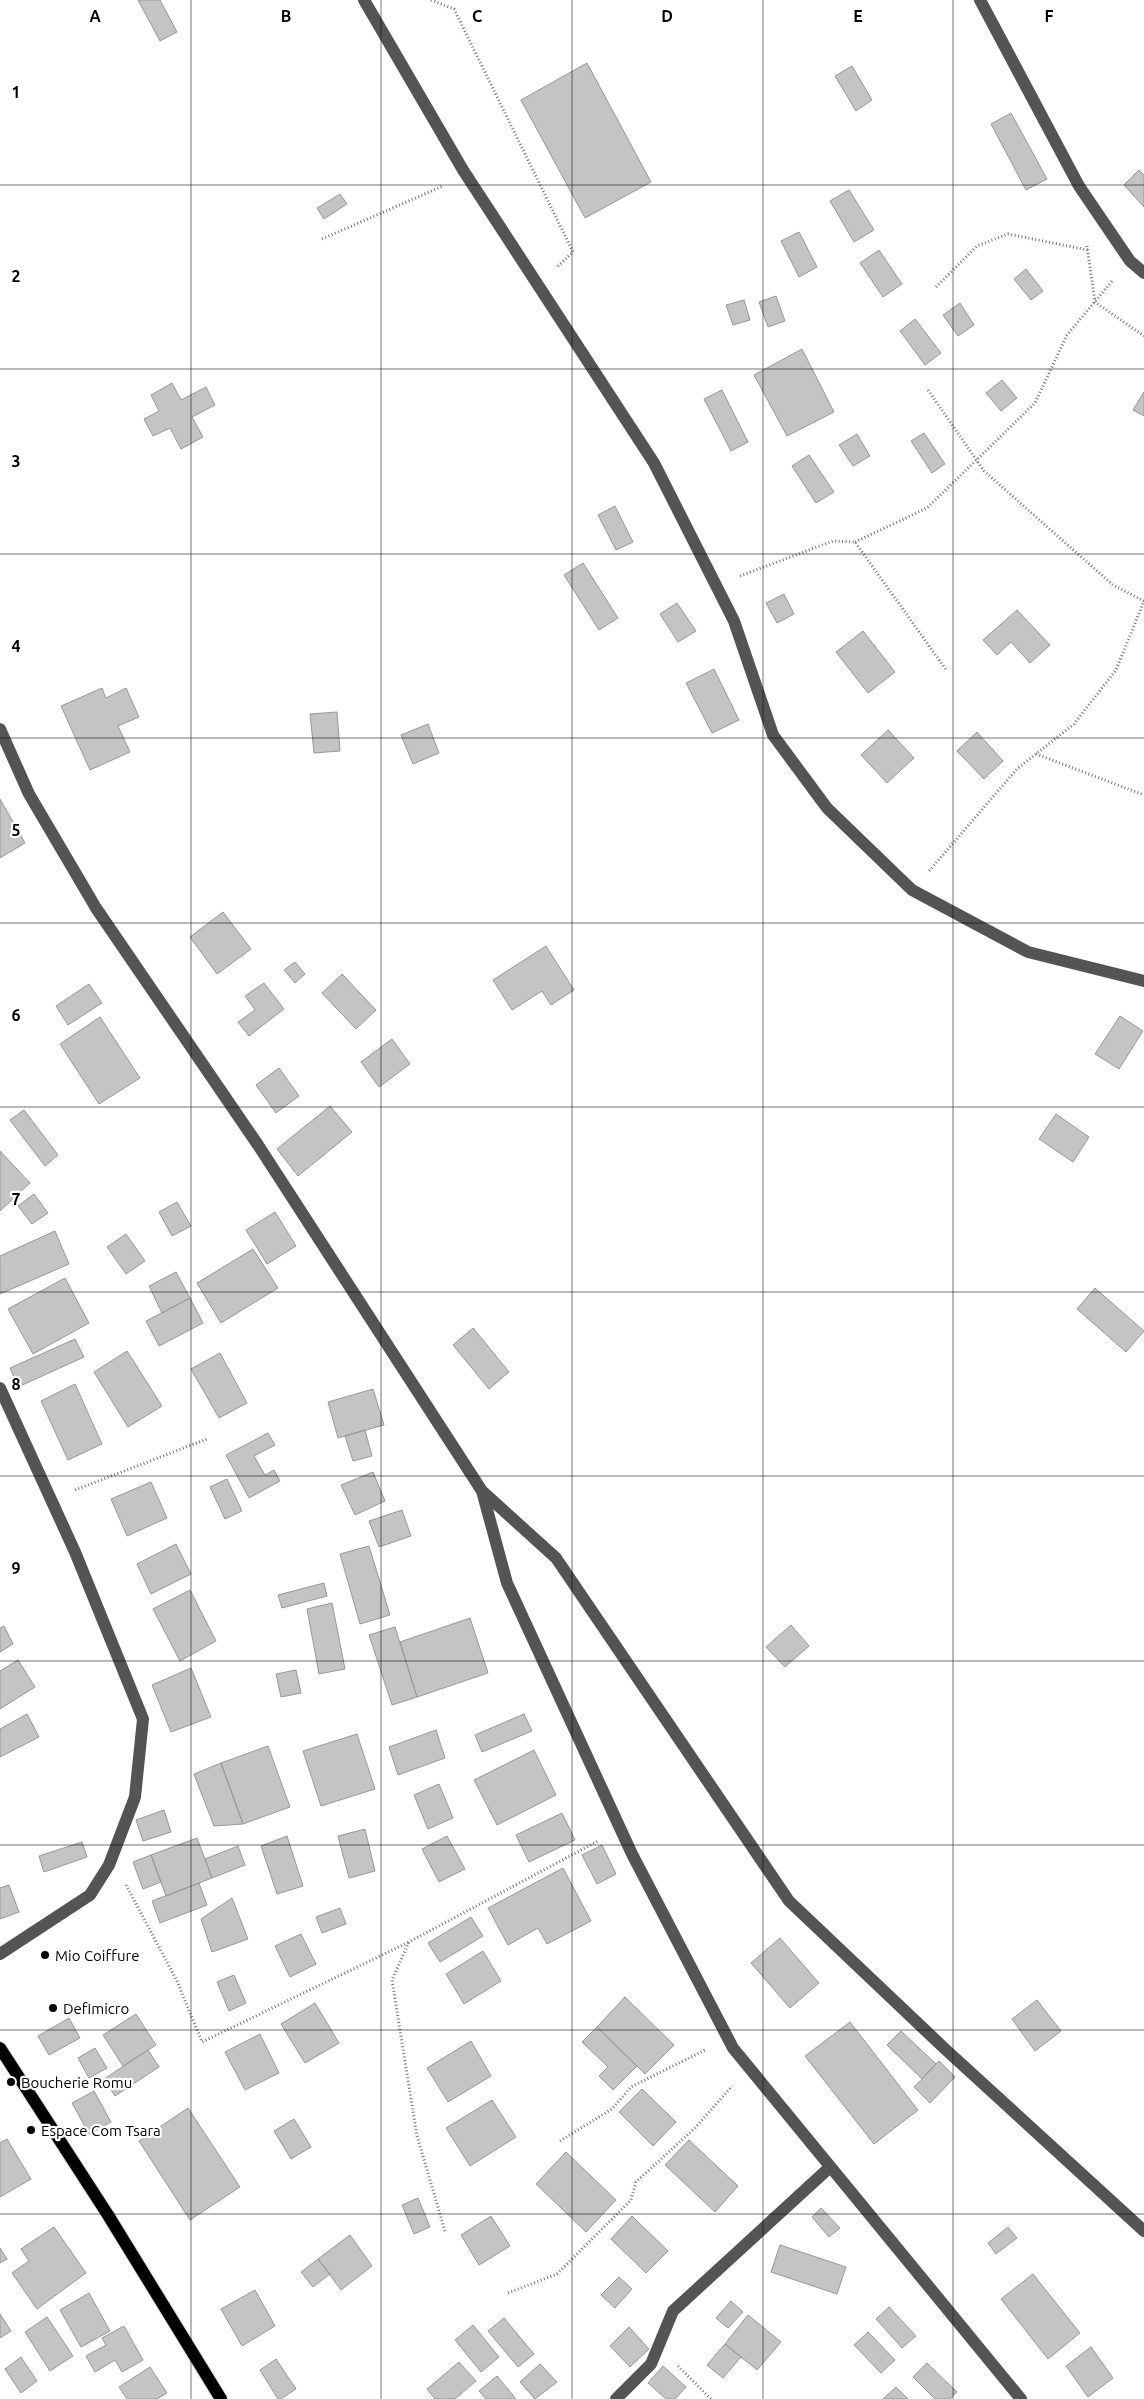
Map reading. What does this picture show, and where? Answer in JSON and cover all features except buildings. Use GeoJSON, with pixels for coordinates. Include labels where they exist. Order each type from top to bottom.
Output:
{"type":"FeatureCollection","features":[{"type":"Feature","properties":{"kind":"main road"},"geometry":{"type":"LineString","coordinates":[[0,2048],[108,2215],[221,2399]]}},
{"type":"Feature","properties":{"kind":"street"},"geometry":{"type":"LineString","coordinates":[[364,0],[463,170],[654,464],[734,621],[773,735],[827,808],[912,890],[1028,952],[1144,981]]}},
{"type":"Feature","properties":{"kind":"street"},"geometry":{"type":"LineString","coordinates":[[980,0],[1079,186],[1130,261],[1144,274]]}},
{"type":"Feature","properties":{"kind":"street"},"geometry":{"type":"LineString","coordinates":[[0,729],[29,794],[96,908],[258,1145],[482,1490],[556,1558],[789,1901],[944,2048],[1144,2231]]}},
{"type":"Feature","properties":{"kind":"street"},"geometry":{"type":"LineString","coordinates":[[0,1388],[75,1552],[143,1719],[134,1797],[109,1865],[90,1895],[0,1954]]}},
{"type":"Feature","properties":{"kind":"street"},"geometry":{"type":"LineString","coordinates":[[482,1490],[507,1583],[621,1829],[728,2038],[748,2068],[829,2168],[1021,2399]]}},
{"type":"Feature","properties":{"kind":"street"},"geometry":{"type":"LineString","coordinates":[[616,2399],[651,2364],[673,2311],[829,2168]]}},
{"type":"Feature","properties":{"kind":"path"},"geometry":{"type":"LineString","coordinates":[[431,0],[454,9],[573,252],[538,285]]}},
{"type":"Feature","properties":{"kind":"path"},"geometry":{"type":"LineString","coordinates":[[322,239],[445,185],[463,170]]}},
{"type":"Feature","properties":{"kind":"path"},"geometry":{"type":"LineString","coordinates":[[936,287],[977,246],[1008,234],[1088,250]]}},
{"type":"Feature","properties":{"kind":"path"},"geometry":{"type":"LineString","coordinates":[[1087,241],[1095,302],[1144,336]]}},
{"type":"Feature","properties":{"kind":"path"},"geometry":{"type":"LineString","coordinates":[[716,585],[833,541],[855,542],[927,508],[1035,403],[1067,334],[1130,261]]}},
{"type":"Feature","properties":{"kind":"path"},"geometry":{"type":"LineString","coordinates":[[912,890],[984,810],[1017,769],[1074,724],[1116,670],[1144,601],[1112,585],[984,470],[928,390]]}},
{"type":"Feature","properties":{"kind":"path"},"geometry":{"type":"LineString","coordinates":[[855,542],[947,670]]}},
{"type":"Feature","properties":{"kind":"path"},"geometry":{"type":"LineString","coordinates":[[1036,754],[1144,795]]}},
{"type":"Feature","properties":{"kind":"path"},"geometry":{"type":"LineString","coordinates":[[51,1499],[207,1439]]}},
{"type":"Feature","properties":{"kind":"path"},"geometry":{"type":"LineString","coordinates":[[109,1865],[128,1889],[177,1981],[202,2042],[409,1942],[621,1829]]}},
{"type":"Feature","properties":{"kind":"path"},"geometry":{"type":"LineString","coordinates":[[409,1942],[392,1980],[417,2136],[445,2231]]}},
{"type":"Feature","properties":{"kind":"path"},"geometry":{"type":"LineString","coordinates":[[560,2141],[612,2109],[631,2087],[728,2038]]}},
{"type":"Feature","properties":{"kind":"path"},"geometry":{"type":"LineString","coordinates":[[508,2293],[556,2274],[631,2200],[636,2182],[694,2128],[748,2068]]}},
{"type":"Feature","properties":{"kind":"path"},"geometry":{"type":"LineString","coordinates":[[659,2345],[711,2399]]}},
{"type":"Feature","properties":{"kind":"place","name":"Mio Coiffure"},"geometry":{"type":"Point","coordinates":[45,1955]}},
{"type":"Feature","properties":{"kind":"place","name":"Defimicro"},"geometry":{"type":"Point","coordinates":[53,2008]}},
{"type":"Feature","properties":{"kind":"place","name":"Boucherie Romu"},"geometry":{"type":"Point","coordinates":[11,2082]}},
{"type":"Feature","properties":{"kind":"place","name":"Espace Com Tsara"},"geometry":{"type":"Point","coordinates":[31,2130]}}]}
